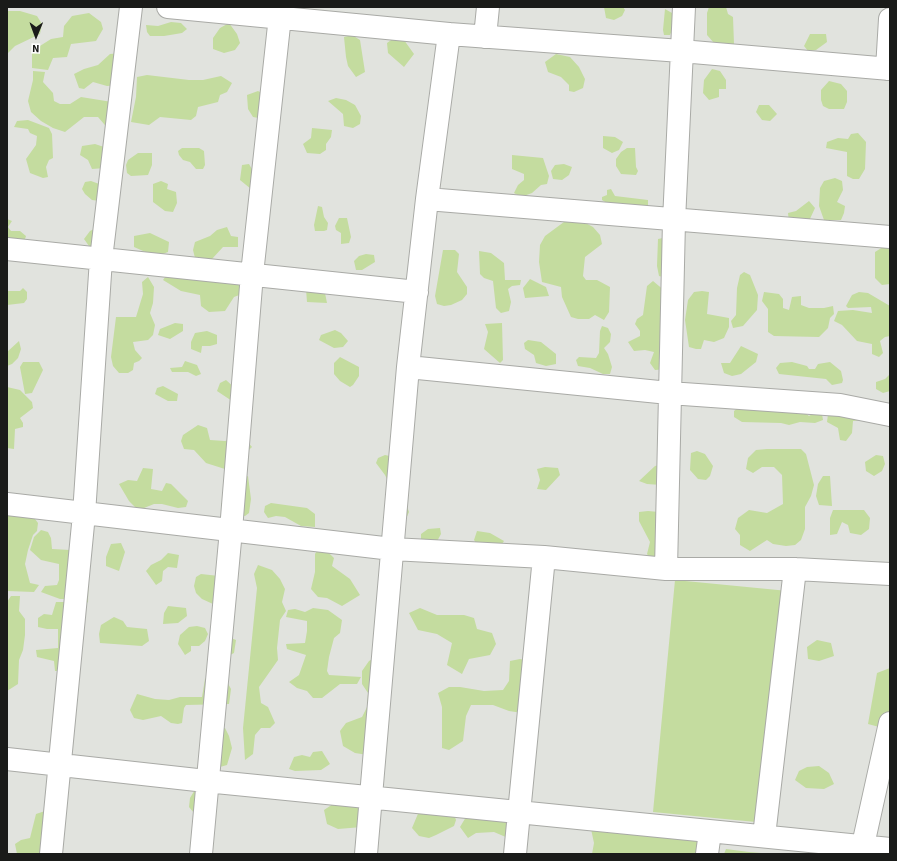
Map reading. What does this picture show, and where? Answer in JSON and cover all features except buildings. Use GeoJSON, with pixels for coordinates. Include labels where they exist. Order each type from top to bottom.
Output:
{"type":"FeatureCollection","features":[{"type":"Feature","properties":{"kind":"street"},"geometry":{"type":"LineString","coordinates":[[51,854],[84,514],[101,259],[131,7]]}},
{"type":"Feature","properties":{"kind":"street"},"geometry":{"type":"LineString","coordinates":[[168,7],[281,12],[449,34],[681,51],[888,69],[890,19]]}},
{"type":"Feature","properties":{"kind":"street"},"geometry":{"type":"LineString","coordinates":[[485,37],[488,7]]}},
{"type":"Feature","properties":{"kind":"street"},"geometry":{"type":"LineString","coordinates":[[666,569],[674,221],[684,7]]}},
{"type":"Feature","properties":{"kind":"street"},"geometry":{"type":"LineString","coordinates":[[201,854],[206,781],[231,530],[252,274],[281,12]]}},
{"type":"Feature","properties":{"kind":"street"},"geometry":{"type":"LineString","coordinates":[[366,854],[408,367],[427,199],[449,34]]}},
{"type":"Feature","properties":{"kind":"street"},"geometry":{"type":"LineString","coordinates":[[427,199],[674,221],[890,237]]}},
{"type":"Feature","properties":{"kind":"street"},"geometry":{"type":"LineString","coordinates":[[7,249],[417,292]]}},
{"type":"Feature","properties":{"kind":"street"},"geometry":{"type":"LineString","coordinates":[[408,367],[669,394],[840,405],[890,415]]}},
{"type":"Feature","properties":{"kind":"street"},"geometry":{"type":"LineString","coordinates":[[7,504],[392,548],[544,557],[666,569],[795,569],[890,574]]}},
{"type":"Feature","properties":{"kind":"street"},"geometry":{"type":"LineString","coordinates":[[515,854],[544,557]]}},
{"type":"Feature","properties":{"kind":"street"},"geometry":{"type":"LineString","coordinates":[[764,836],[795,569]]}},
{"type":"Feature","properties":{"kind":"street"},"geometry":{"type":"LineString","coordinates":[[861,850],[890,724]]}},
{"type":"Feature","properties":{"kind":"street"},"geometry":{"type":"LineString","coordinates":[[7,759],[206,781],[519,811],[710,832],[764,836],[861,850],[890,849]]}},
{"type":"Feature","properties":{"kind":"street"},"geometry":{"type":"LineString","coordinates":[[707,854],[710,832]]}},
{"type":"Feature","properties":{"kind":"green space"},"geometry":{"type":"Polygon","coordinates":[[[604,7],[623,7],[625,10],[622,16],[614,20],[606,18],[604,7]]]}},
{"type":"Feature","properties":{"kind":"green space"},"geometry":{"type":"Polygon","coordinates":[[[709,7],[726,7],[728,14],[733,17],[734,44],[727,46],[714,43],[707,35],[707,13],[709,7]]]}},
{"type":"Feature","properties":{"kind":"green space"},"geometry":{"type":"Polygon","coordinates":[[[665,9],[672,13],[676,20],[670,35],[664,35],[663,30],[665,9]]]}},
{"type":"Feature","properties":{"kind":"green space"},"geometry":{"type":"Polygon","coordinates":[[[7,11],[20,11],[37,16],[42,24],[40,34],[15,46],[7,54],[7,11]]]}},
{"type":"Feature","properties":{"kind":"green space"},"geometry":{"type":"Polygon","coordinates":[[[89,13],[101,22],[103,29],[96,41],[71,44],[67,57],[53,58],[48,70],[32,68],[32,51],[51,39],[63,37],[64,26],[72,16],[89,13]]]}},
{"type":"Feature","properties":{"kind":"green space"},"geometry":{"type":"Polygon","coordinates":[[[171,22],[181,23],[187,29],[182,33],[164,36],[150,36],[147,32],[146,25],[158,26],[171,22]]]}},
{"type":"Feature","properties":{"kind":"green space"},"geometry":{"type":"Polygon","coordinates":[[[229,23],[237,34],[240,43],[235,50],[224,53],[213,49],[213,38],[220,28],[229,23]]]}},
{"type":"Feature","properties":{"kind":"green space"},"geometry":{"type":"Polygon","coordinates":[[[810,34],[826,34],[827,42],[816,50],[808,51],[804,46],[810,34]]]}},
{"type":"Feature","properties":{"kind":"green space"},"geometry":{"type":"Polygon","coordinates":[[[352,35],[360,40],[365,72],[356,77],[348,66],[344,37],[352,35]]]}},
{"type":"Feature","properties":{"kind":"green space"},"geometry":{"type":"Polygon","coordinates":[[[394,38],[404,40],[414,54],[404,67],[388,53],[387,43],[394,38]]]}},
{"type":"Feature","properties":{"kind":"green space"},"geometry":{"type":"Polygon","coordinates":[[[122,53],[122,85],[107,86],[93,82],[84,89],[79,88],[74,74],[98,65],[110,54],[122,53]]]}},
{"type":"Feature","properties":{"kind":"green space"},"geometry":{"type":"Polygon","coordinates":[[[556,54],[570,57],[579,67],[585,79],[583,88],[574,92],[569,91],[569,85],[561,77],[548,72],[545,62],[556,54]]]}},
{"type":"Feature","properties":{"kind":"green space"},"geometry":{"type":"Polygon","coordinates":[[[712,69],[720,71],[726,80],[726,89],[719,89],[719,97],[709,100],[703,93],[704,80],[712,69]]]}},
{"type":"Feature","properties":{"kind":"green space"},"geometry":{"type":"Polygon","coordinates":[[[33,71],[45,72],[43,82],[53,93],[54,101],[60,104],[70,104],[81,97],[112,102],[110,131],[98,117],[84,117],[65,132],[53,128],[41,121],[31,112],[28,101],[33,80],[33,71]]]}},
{"type":"Feature","properties":{"kind":"green space"},"geometry":{"type":"Polygon","coordinates":[[[147,75],[189,80],[203,80],[221,76],[232,83],[227,92],[220,95],[218,102],[198,107],[196,116],[191,120],[160,117],[149,125],[131,122],[136,97],[137,77],[147,75]]]}},
{"type":"Feature","properties":{"kind":"green space"},"geometry":{"type":"Polygon","coordinates":[[[829,81],[841,84],[847,91],[847,102],[844,109],[829,109],[823,106],[821,100],[821,90],[829,81]]]}},
{"type":"Feature","properties":{"kind":"green space"},"geometry":{"type":"Polygon","coordinates":[[[258,91],[270,97],[264,119],[253,117],[248,109],[247,95],[258,91]]]}},
{"type":"Feature","properties":{"kind":"green space"},"geometry":{"type":"Polygon","coordinates":[[[336,98],[346,100],[355,105],[361,116],[360,124],[353,128],[344,126],[343,114],[328,101],[336,98]]]}},
{"type":"Feature","properties":{"kind":"green space"},"geometry":{"type":"Polygon","coordinates":[[[759,105],[769,105],[777,114],[770,121],[762,120],[756,112],[759,105]]]}},
{"type":"Feature","properties":{"kind":"green space"},"geometry":{"type":"Polygon","coordinates":[[[28,120],[49,128],[52,134],[53,158],[49,160],[46,167],[48,177],[43,178],[30,173],[26,159],[36,145],[37,136],[30,133],[28,129],[14,127],[17,121],[28,120]]]}},
{"type":"Feature","properties":{"kind":"green space"},"geometry":{"type":"Polygon","coordinates":[[[312,128],[332,130],[331,137],[326,144],[326,150],[320,154],[307,153],[303,144],[311,138],[312,128]]]}},
{"type":"Feature","properties":{"kind":"green space"},"geometry":{"type":"Polygon","coordinates":[[[858,133],[866,142],[865,169],[859,179],[853,179],[847,176],[847,152],[826,148],[827,142],[838,138],[848,139],[851,134],[858,133]]]}},
{"type":"Feature","properties":{"kind":"green space"},"geometry":{"type":"Polygon","coordinates":[[[603,136],[615,137],[623,142],[619,150],[612,153],[603,148],[603,136]]]}},
{"type":"Feature","properties":{"kind":"green space"},"geometry":{"type":"Polygon","coordinates":[[[95,144],[104,147],[105,168],[92,169],[88,160],[80,155],[82,146],[95,144]]]}},
{"type":"Feature","properties":{"kind":"green space"},"geometry":{"type":"Polygon","coordinates":[[[182,148],[199,148],[204,151],[205,165],[203,169],[196,169],[190,162],[183,160],[178,151],[182,148]]]}},
{"type":"Feature","properties":{"kind":"green space"},"geometry":{"type":"Polygon","coordinates":[[[627,148],[635,148],[636,167],[638,171],[636,175],[621,174],[616,166],[616,159],[621,152],[627,148]]]}},
{"type":"Feature","properties":{"kind":"green space"},"geometry":{"type":"Polygon","coordinates":[[[138,153],[152,153],[152,165],[148,175],[131,176],[127,173],[126,165],[128,160],[138,153]]]}},
{"type":"Feature","properties":{"kind":"green space"},"geometry":{"type":"Polygon","coordinates":[[[512,155],[543,158],[549,176],[547,184],[541,185],[532,193],[521,197],[514,193],[518,185],[524,180],[524,174],[512,169],[512,155]]]}},
{"type":"Feature","properties":{"kind":"green space"},"geometry":{"type":"Polygon","coordinates":[[[249,164],[253,171],[251,189],[240,180],[242,165],[249,164]]]}},
{"type":"Feature","properties":{"kind":"green space"},"geometry":{"type":"Polygon","coordinates":[[[564,164],[572,167],[569,175],[562,180],[553,179],[551,171],[555,165],[564,164]]]}},
{"type":"Feature","properties":{"kind":"green space"},"geometry":{"type":"Polygon","coordinates":[[[835,178],[842,181],[843,190],[837,202],[845,206],[844,213],[841,220],[824,220],[819,206],[820,188],[824,181],[835,178]]]}},
{"type":"Feature","properties":{"kind":"green space"},"geometry":{"type":"Polygon","coordinates":[[[91,181],[102,185],[107,202],[92,200],[85,194],[82,189],[85,182],[91,181]]]}},
{"type":"Feature","properties":{"kind":"green space"},"geometry":{"type":"Polygon","coordinates":[[[161,181],[168,184],[167,189],[176,192],[177,203],[173,212],[165,211],[153,202],[153,184],[161,181]]]}},
{"type":"Feature","properties":{"kind":"green space"},"geometry":{"type":"Polygon","coordinates":[[[611,189],[615,196],[648,200],[648,205],[642,211],[610,205],[602,200],[602,197],[607,195],[607,190],[611,189]]]}},
{"type":"Feature","properties":{"kind":"green space"},"geometry":{"type":"Polygon","coordinates":[[[809,201],[815,208],[809,221],[789,222],[788,213],[796,211],[809,201]]]}},
{"type":"Feature","properties":{"kind":"green space"},"geometry":{"type":"Polygon","coordinates":[[[318,206],[322,207],[324,217],[328,223],[327,230],[324,231],[315,231],[314,225],[318,206]]]}},
{"type":"Feature","properties":{"kind":"green space"},"geometry":{"type":"Polygon","coordinates":[[[339,218],[347,218],[351,237],[349,243],[341,244],[341,233],[336,230],[335,226],[339,218]]]}},
{"type":"Feature","properties":{"kind":"green space"},"geometry":{"type":"Polygon","coordinates":[[[7,219],[12,221],[8,227],[11,231],[20,231],[26,236],[23,245],[7,244],[7,219]]]}},
{"type":"Feature","properties":{"kind":"green space"},"geometry":{"type":"Polygon","coordinates":[[[568,219],[578,219],[593,227],[600,235],[602,244],[585,257],[583,276],[586,280],[597,280],[610,287],[609,312],[604,320],[595,315],[589,319],[578,319],[571,317],[562,297],[561,287],[542,282],[539,262],[540,245],[545,236],[568,219]]]}},
{"type":"Feature","properties":{"kind":"green space"},"geometry":{"type":"Polygon","coordinates":[[[227,227],[231,236],[238,237],[238,247],[223,247],[212,259],[205,261],[195,258],[193,250],[195,242],[210,236],[217,230],[227,227]]]}},
{"type":"Feature","properties":{"kind":"green space"},"geometry":{"type":"Polygon","coordinates":[[[96,228],[99,248],[89,246],[84,239],[90,231],[96,228]]]}},
{"type":"Feature","properties":{"kind":"green space"},"geometry":{"type":"Polygon","coordinates":[[[150,233],[169,242],[168,252],[160,255],[150,254],[134,247],[134,236],[150,233]]]}},
{"type":"Feature","properties":{"kind":"green space"},"geometry":{"type":"Polygon","coordinates":[[[663,238],[667,278],[659,276],[657,266],[658,239],[663,238]]]}},
{"type":"Feature","properties":{"kind":"green space"},"geometry":{"type":"Polygon","coordinates":[[[883,247],[890,248],[890,284],[882,285],[875,278],[875,252],[883,247]]]}},
{"type":"Feature","properties":{"kind":"green space"},"geometry":{"type":"Polygon","coordinates":[[[443,250],[455,250],[459,254],[457,272],[467,287],[467,294],[462,300],[451,305],[444,306],[437,304],[435,296],[443,250]]]}},
{"type":"Feature","properties":{"kind":"green space"},"geometry":{"type":"Polygon","coordinates":[[[479,251],[491,253],[504,263],[505,280],[521,280],[520,285],[512,286],[508,289],[511,302],[509,311],[501,313],[496,308],[493,281],[484,278],[480,274],[479,251]]]}},
{"type":"Feature","properties":{"kind":"green space"},"geometry":{"type":"Polygon","coordinates":[[[366,254],[374,255],[375,262],[362,270],[356,270],[354,261],[359,256],[366,254]]]}},
{"type":"Feature","properties":{"kind":"green space"},"geometry":{"type":"Polygon","coordinates":[[[744,272],[750,275],[758,295],[757,310],[743,326],[733,328],[731,321],[736,315],[737,288],[740,275],[744,272]]]}},
{"type":"Feature","properties":{"kind":"green space"},"geometry":{"type":"Polygon","coordinates":[[[168,273],[234,279],[242,285],[242,294],[234,297],[225,311],[209,312],[201,306],[200,295],[181,291],[163,280],[168,273]]]}},
{"type":"Feature","properties":{"kind":"green space"},"geometry":{"type":"Polygon","coordinates":[[[148,277],[154,287],[153,303],[150,313],[155,325],[153,335],[148,340],[133,342],[135,350],[142,358],[134,363],[133,370],[128,373],[119,373],[113,366],[111,357],[116,317],[136,317],[143,294],[142,282],[148,277]]]}},
{"type":"Feature","properties":{"kind":"green space"},"geometry":{"type":"Polygon","coordinates":[[[530,279],[546,287],[549,296],[525,298],[523,288],[530,279]]]}},
{"type":"Feature","properties":{"kind":"green space"},"geometry":{"type":"Polygon","coordinates":[[[653,281],[671,296],[668,369],[655,370],[650,363],[654,352],[645,350],[634,351],[628,342],[640,336],[640,331],[635,324],[637,319],[643,315],[647,286],[653,281]]]}},
{"type":"Feature","properties":{"kind":"green space"},"geometry":{"type":"Polygon","coordinates":[[[23,288],[27,292],[27,299],[24,303],[7,305],[7,291],[20,291],[23,288]]]}},
{"type":"Feature","properties":{"kind":"green space"},"geometry":{"type":"Polygon","coordinates":[[[324,288],[327,303],[307,302],[306,289],[324,288]]]}},
{"type":"Feature","properties":{"kind":"green space"},"geometry":{"type":"Polygon","coordinates":[[[694,292],[709,292],[707,314],[729,318],[729,327],[724,338],[714,342],[704,340],[701,349],[696,349],[689,347],[685,320],[688,300],[694,292]]]}},
{"type":"Feature","properties":{"kind":"green space"},"geometry":{"type":"Polygon","coordinates":[[[764,292],[779,294],[783,299],[783,308],[789,310],[792,297],[801,296],[801,305],[809,308],[824,308],[833,306],[834,314],[830,318],[828,328],[819,337],[774,336],[768,332],[768,309],[762,301],[764,292]]]}},
{"type":"Feature","properties":{"kind":"green space"},"geometry":{"type":"Polygon","coordinates":[[[859,292],[868,293],[890,306],[890,336],[885,337],[880,341],[883,353],[879,357],[872,354],[872,344],[857,341],[842,325],[834,321],[838,311],[853,310],[872,313],[871,307],[848,308],[846,306],[852,295],[859,292]]]}},
{"type":"Feature","properties":{"kind":"green space"},"geometry":{"type":"Polygon","coordinates":[[[175,323],[183,324],[183,331],[170,339],[158,335],[160,329],[175,323]]]}},
{"type":"Feature","properties":{"kind":"green space"},"geometry":{"type":"Polygon","coordinates":[[[502,323],[503,360],[500,363],[484,349],[488,332],[485,324],[502,323]]]}},
{"type":"Feature","properties":{"kind":"green space"},"geometry":{"type":"Polygon","coordinates":[[[602,326],[608,328],[611,334],[610,342],[604,348],[608,354],[612,367],[610,374],[603,374],[590,368],[578,366],[576,360],[579,357],[596,358],[599,353],[600,331],[602,326]]]}},
{"type":"Feature","properties":{"kind":"green space"},"geometry":{"type":"Polygon","coordinates":[[[335,330],[341,333],[348,341],[343,347],[334,348],[319,340],[321,335],[335,330]]]}},
{"type":"Feature","properties":{"kind":"green space"},"geometry":{"type":"Polygon","coordinates":[[[207,331],[217,335],[217,344],[202,346],[201,353],[191,349],[191,342],[195,333],[207,331]]]}},
{"type":"Feature","properties":{"kind":"green space"},"geometry":{"type":"Polygon","coordinates":[[[528,340],[541,342],[556,354],[556,364],[546,366],[536,363],[534,355],[525,349],[524,343],[528,340]]]}},
{"type":"Feature","properties":{"kind":"green space"},"geometry":{"type":"Polygon","coordinates":[[[19,341],[21,349],[18,358],[12,364],[7,366],[7,352],[19,341]]]}},
{"type":"Feature","properties":{"kind":"green space"},"geometry":{"type":"Polygon","coordinates":[[[741,346],[758,354],[756,362],[741,374],[732,376],[724,373],[721,363],[730,363],[741,346]]]}},
{"type":"Feature","properties":{"kind":"green space"},"geometry":{"type":"Polygon","coordinates":[[[340,357],[359,367],[359,376],[350,387],[340,381],[334,374],[334,363],[340,357]]]}},
{"type":"Feature","properties":{"kind":"green space"},"geometry":{"type":"Polygon","coordinates":[[[185,361],[197,365],[201,374],[196,376],[188,372],[172,372],[170,368],[182,367],[185,361]]]}},
{"type":"Feature","properties":{"kind":"green space"},"geometry":{"type":"Polygon","coordinates":[[[23,362],[39,362],[43,370],[32,393],[25,394],[20,367],[23,362]]]}},
{"type":"Feature","properties":{"kind":"green space"},"geometry":{"type":"Polygon","coordinates":[[[792,362],[807,366],[809,369],[815,369],[818,364],[830,362],[841,371],[843,380],[842,383],[832,385],[826,379],[779,374],[776,368],[780,363],[792,362]]]}},
{"type":"Feature","properties":{"kind":"green space"},"geometry":{"type":"Polygon","coordinates":[[[890,374],[890,391],[883,393],[876,389],[876,382],[885,379],[890,374]]]}},
{"type":"Feature","properties":{"kind":"green space"},"geometry":{"type":"Polygon","coordinates":[[[226,380],[236,389],[232,401],[217,391],[220,383],[226,380]]]}},
{"type":"Feature","properties":{"kind":"green space"},"geometry":{"type":"Polygon","coordinates":[[[163,386],[178,394],[177,401],[168,401],[155,394],[157,388],[163,386]]]}},
{"type":"Feature","properties":{"kind":"green space"},"geometry":{"type":"Polygon","coordinates":[[[7,387],[20,390],[32,402],[33,408],[20,418],[23,423],[23,427],[15,429],[14,449],[7,448],[7,387]]]}},
{"type":"Feature","properties":{"kind":"green space"},"geometry":{"type":"Polygon","coordinates":[[[739,407],[800,409],[809,416],[817,411],[822,414],[823,420],[815,423],[800,422],[789,425],[781,423],[742,422],[734,417],[734,411],[739,407]]]}},
{"type":"Feature","properties":{"kind":"green space"},"geometry":{"type":"Polygon","coordinates":[[[828,414],[862,420],[853,421],[852,433],[846,441],[840,440],[838,428],[827,422],[828,414]]]}},
{"type":"Feature","properties":{"kind":"green space"},"geometry":{"type":"Polygon","coordinates":[[[198,425],[207,428],[210,440],[225,441],[243,436],[252,447],[228,470],[206,463],[194,450],[184,449],[181,441],[183,435],[198,425]]]}},
{"type":"Feature","properties":{"kind":"green space"},"geometry":{"type":"Polygon","coordinates":[[[801,449],[806,454],[814,485],[811,496],[805,507],[805,529],[801,540],[795,545],[786,546],[773,544],[767,540],[750,551],[740,545],[740,535],[735,529],[738,518],[749,510],[767,513],[783,504],[782,475],[774,467],[762,467],[753,473],[746,469],[748,458],[756,450],[801,449]]]}},
{"type":"Feature","properties":{"kind":"green space"},"geometry":{"type":"Polygon","coordinates":[[[697,451],[705,454],[713,466],[710,476],[706,480],[698,479],[690,470],[691,453],[697,451]]]}},
{"type":"Feature","properties":{"kind":"green space"},"geometry":{"type":"Polygon","coordinates":[[[385,455],[394,457],[401,489],[409,512],[406,519],[402,522],[395,495],[385,475],[376,463],[378,458],[385,455]]]}},
{"type":"Feature","properties":{"kind":"green space"},"geometry":{"type":"Polygon","coordinates":[[[876,455],[883,456],[885,464],[882,471],[874,476],[866,471],[865,462],[876,455]]]}},
{"type":"Feature","properties":{"kind":"green space"},"geometry":{"type":"Polygon","coordinates":[[[664,464],[661,485],[647,484],[639,481],[655,466],[664,464]]]}},
{"type":"Feature","properties":{"kind":"green space"},"geometry":{"type":"Polygon","coordinates":[[[545,467],[558,468],[560,475],[546,490],[537,489],[540,480],[537,469],[545,467]]]}},
{"type":"Feature","properties":{"kind":"green space"},"geometry":{"type":"Polygon","coordinates":[[[143,468],[153,469],[151,489],[162,491],[166,483],[171,484],[188,501],[186,507],[178,508],[162,504],[154,504],[144,508],[136,508],[129,501],[119,484],[128,480],[137,481],[143,468]]]}},
{"type":"Feature","properties":{"kind":"green space"},"geometry":{"type":"Polygon","coordinates":[[[248,476],[251,499],[249,513],[245,516],[227,512],[221,507],[221,503],[240,504],[242,479],[248,476]]]}},
{"type":"Feature","properties":{"kind":"green space"},"geometry":{"type":"Polygon","coordinates":[[[823,476],[830,476],[832,506],[819,505],[816,496],[818,484],[823,476]]]}},
{"type":"Feature","properties":{"kind":"green space"},"geometry":{"type":"Polygon","coordinates":[[[271,503],[307,508],[315,514],[315,527],[301,526],[285,517],[276,516],[268,518],[264,512],[265,506],[271,503]]]}},
{"type":"Feature","properties":{"kind":"green space"},"geometry":{"type":"Polygon","coordinates":[[[7,504],[32,515],[38,523],[37,531],[33,535],[25,564],[30,583],[39,585],[34,592],[7,591],[7,504]]]}},
{"type":"Feature","properties":{"kind":"green space"},"geometry":{"type":"Polygon","coordinates":[[[833,510],[864,510],[870,518],[869,529],[861,535],[850,533],[848,525],[842,522],[837,534],[830,535],[830,518],[833,510]]]}},
{"type":"Feature","properties":{"kind":"green space"},"geometry":{"type":"Polygon","coordinates":[[[639,512],[659,512],[662,560],[650,558],[647,554],[650,542],[639,521],[639,512]]]}},
{"type":"Feature","properties":{"kind":"green space"},"geometry":{"type":"Polygon","coordinates":[[[440,528],[441,534],[435,545],[421,544],[421,534],[428,529],[440,528]]]}},
{"type":"Feature","properties":{"kind":"green space"},"geometry":{"type":"Polygon","coordinates":[[[41,530],[48,532],[51,538],[52,549],[70,550],[89,560],[88,602],[81,608],[69,599],[60,599],[41,592],[45,586],[57,585],[59,580],[59,564],[41,560],[30,550],[34,537],[41,530]]]}},
{"type":"Feature","properties":{"kind":"green space"},"geometry":{"type":"Polygon","coordinates":[[[477,531],[490,533],[504,541],[499,548],[479,547],[474,540],[477,531]]]}},
{"type":"Feature","properties":{"kind":"green space"},"geometry":{"type":"Polygon","coordinates":[[[121,543],[125,552],[119,571],[106,566],[106,557],[111,544],[121,543]]]}},
{"type":"Feature","properties":{"kind":"green space"},"geometry":{"type":"Polygon","coordinates":[[[318,549],[327,551],[334,558],[332,566],[350,579],[360,595],[342,606],[327,598],[318,597],[311,589],[315,572],[315,554],[318,549]]]}},
{"type":"Feature","properties":{"kind":"green space"},"geometry":{"type":"Polygon","coordinates":[[[168,553],[179,555],[177,568],[168,567],[163,571],[162,581],[156,585],[146,571],[151,565],[161,560],[168,553]]]}},
{"type":"Feature","properties":{"kind":"green space"},"geometry":{"type":"Polygon","coordinates":[[[258,565],[272,570],[280,579],[285,589],[282,602],[286,611],[280,620],[277,648],[278,660],[259,687],[261,703],[268,707],[275,723],[270,728],[261,728],[255,735],[253,754],[245,760],[243,728],[257,588],[254,574],[258,565]]]}},
{"type":"Feature","properties":{"kind":"green space"},"geometry":{"type":"Polygon","coordinates":[[[201,574],[219,576],[213,604],[202,599],[196,593],[194,586],[196,577],[201,574]]]}},
{"type":"Feature","properties":{"kind":"green space"},"geometry":{"type":"Polygon","coordinates":[[[675,580],[788,591],[766,823],[653,812],[675,580]]]}},
{"type":"Feature","properties":{"kind":"green space"},"geometry":{"type":"Polygon","coordinates":[[[11,596],[20,596],[19,611],[25,619],[25,635],[23,650],[19,660],[18,684],[7,691],[7,602],[11,596]]]}},
{"type":"Feature","properties":{"kind":"green space"},"geometry":{"type":"Polygon","coordinates":[[[56,602],[65,602],[65,671],[55,671],[54,661],[37,657],[36,650],[58,648],[58,629],[38,627],[38,618],[44,614],[52,615],[56,602]]]}},
{"type":"Feature","properties":{"kind":"green space"},"geometry":{"type":"Polygon","coordinates":[[[168,606],[186,608],[187,616],[178,623],[163,624],[164,613],[168,606]]]}},
{"type":"Feature","properties":{"kind":"green space"},"geometry":{"type":"Polygon","coordinates":[[[313,608],[328,610],[342,620],[340,633],[334,638],[329,657],[327,671],[329,675],[361,677],[357,684],[340,684],[322,698],[313,698],[307,691],[297,688],[289,682],[299,675],[306,655],[287,649],[286,644],[305,643],[307,621],[286,617],[288,610],[295,609],[305,612],[313,608]]]}},
{"type":"Feature","properties":{"kind":"green space"},"geometry":{"type":"Polygon","coordinates":[[[420,608],[437,615],[464,615],[474,618],[477,629],[492,633],[496,644],[490,655],[469,659],[462,674],[447,665],[452,643],[437,634],[418,630],[409,613],[420,608]]]}},
{"type":"Feature","properties":{"kind":"green space"},"geometry":{"type":"Polygon","coordinates":[[[114,617],[123,621],[127,627],[147,629],[149,641],[142,646],[100,643],[99,634],[101,625],[114,617]]]}},
{"type":"Feature","properties":{"kind":"green space"},"geometry":{"type":"Polygon","coordinates":[[[197,626],[205,628],[208,634],[205,641],[199,646],[191,646],[191,651],[185,655],[178,644],[180,635],[189,627],[197,626]]]}},
{"type":"Feature","properties":{"kind":"green space"},"geometry":{"type":"Polygon","coordinates":[[[231,638],[236,640],[234,653],[228,656],[231,638]]]}},
{"type":"Feature","properties":{"kind":"green space"},"geometry":{"type":"Polygon","coordinates":[[[817,640],[831,643],[834,656],[819,661],[808,659],[807,647],[817,640]]]}},
{"type":"Feature","properties":{"kind":"green space"},"geometry":{"type":"Polygon","coordinates":[[[383,653],[374,756],[355,753],[343,746],[340,731],[346,723],[362,717],[367,707],[368,693],[362,684],[362,671],[369,661],[383,653]]]}},
{"type":"Feature","properties":{"kind":"green space"},"geometry":{"type":"Polygon","coordinates":[[[520,659],[534,662],[522,713],[509,711],[493,705],[471,705],[466,716],[463,741],[449,750],[442,748],[442,707],[438,693],[449,687],[460,687],[484,691],[503,690],[509,681],[510,661],[520,659]]]}},
{"type":"Feature","properties":{"kind":"green space"},"geometry":{"type":"Polygon","coordinates":[[[890,668],[890,727],[883,728],[868,724],[877,673],[890,668]]]}},
{"type":"Feature","properties":{"kind":"green space"},"geometry":{"type":"Polygon","coordinates":[[[211,674],[225,678],[231,689],[229,704],[186,705],[184,708],[182,723],[178,724],[171,723],[161,716],[143,720],[134,718],[130,710],[137,694],[155,699],[169,700],[180,697],[202,697],[205,679],[211,674]]]}},
{"type":"Feature","properties":{"kind":"green space"},"geometry":{"type":"Polygon","coordinates":[[[225,728],[232,748],[227,765],[220,767],[220,730],[225,728]]]}},
{"type":"Feature","properties":{"kind":"green space"},"geometry":{"type":"Polygon","coordinates":[[[322,751],[330,764],[321,770],[295,771],[289,769],[294,757],[302,755],[310,757],[313,752],[322,751]]]}},
{"type":"Feature","properties":{"kind":"green space"},"geometry":{"type":"Polygon","coordinates":[[[819,766],[829,773],[834,784],[824,789],[806,788],[795,780],[799,771],[807,767],[819,766]]]}},
{"type":"Feature","properties":{"kind":"green space"},"geometry":{"type":"Polygon","coordinates":[[[196,788],[203,813],[194,813],[189,807],[190,798],[196,788]]]}},
{"type":"Feature","properties":{"kind":"green space"},"geometry":{"type":"Polygon","coordinates":[[[342,798],[359,806],[362,827],[338,829],[327,824],[324,810],[342,798]]]}},
{"type":"Feature","properties":{"kind":"green space"},"geometry":{"type":"Polygon","coordinates":[[[420,809],[452,809],[456,820],[454,826],[429,838],[419,836],[412,828],[420,809]]]}},
{"type":"Feature","properties":{"kind":"green space"},"geometry":{"type":"Polygon","coordinates":[[[45,811],[58,854],[17,854],[15,844],[21,840],[30,838],[36,814],[45,811]]]}},
{"type":"Feature","properties":{"kind":"green space"},"geometry":{"type":"Polygon","coordinates":[[[466,817],[524,822],[508,838],[494,832],[476,833],[468,838],[460,827],[466,817]]]}},
{"type":"Feature","properties":{"kind":"green space"},"geometry":{"type":"Polygon","coordinates":[[[591,829],[696,836],[704,854],[592,854],[594,843],[591,829]]]}},
{"type":"Feature","properties":{"kind":"green space"},"geometry":{"type":"Polygon","coordinates":[[[726,849],[749,852],[774,854],[724,854],[726,849]]]}}]}
